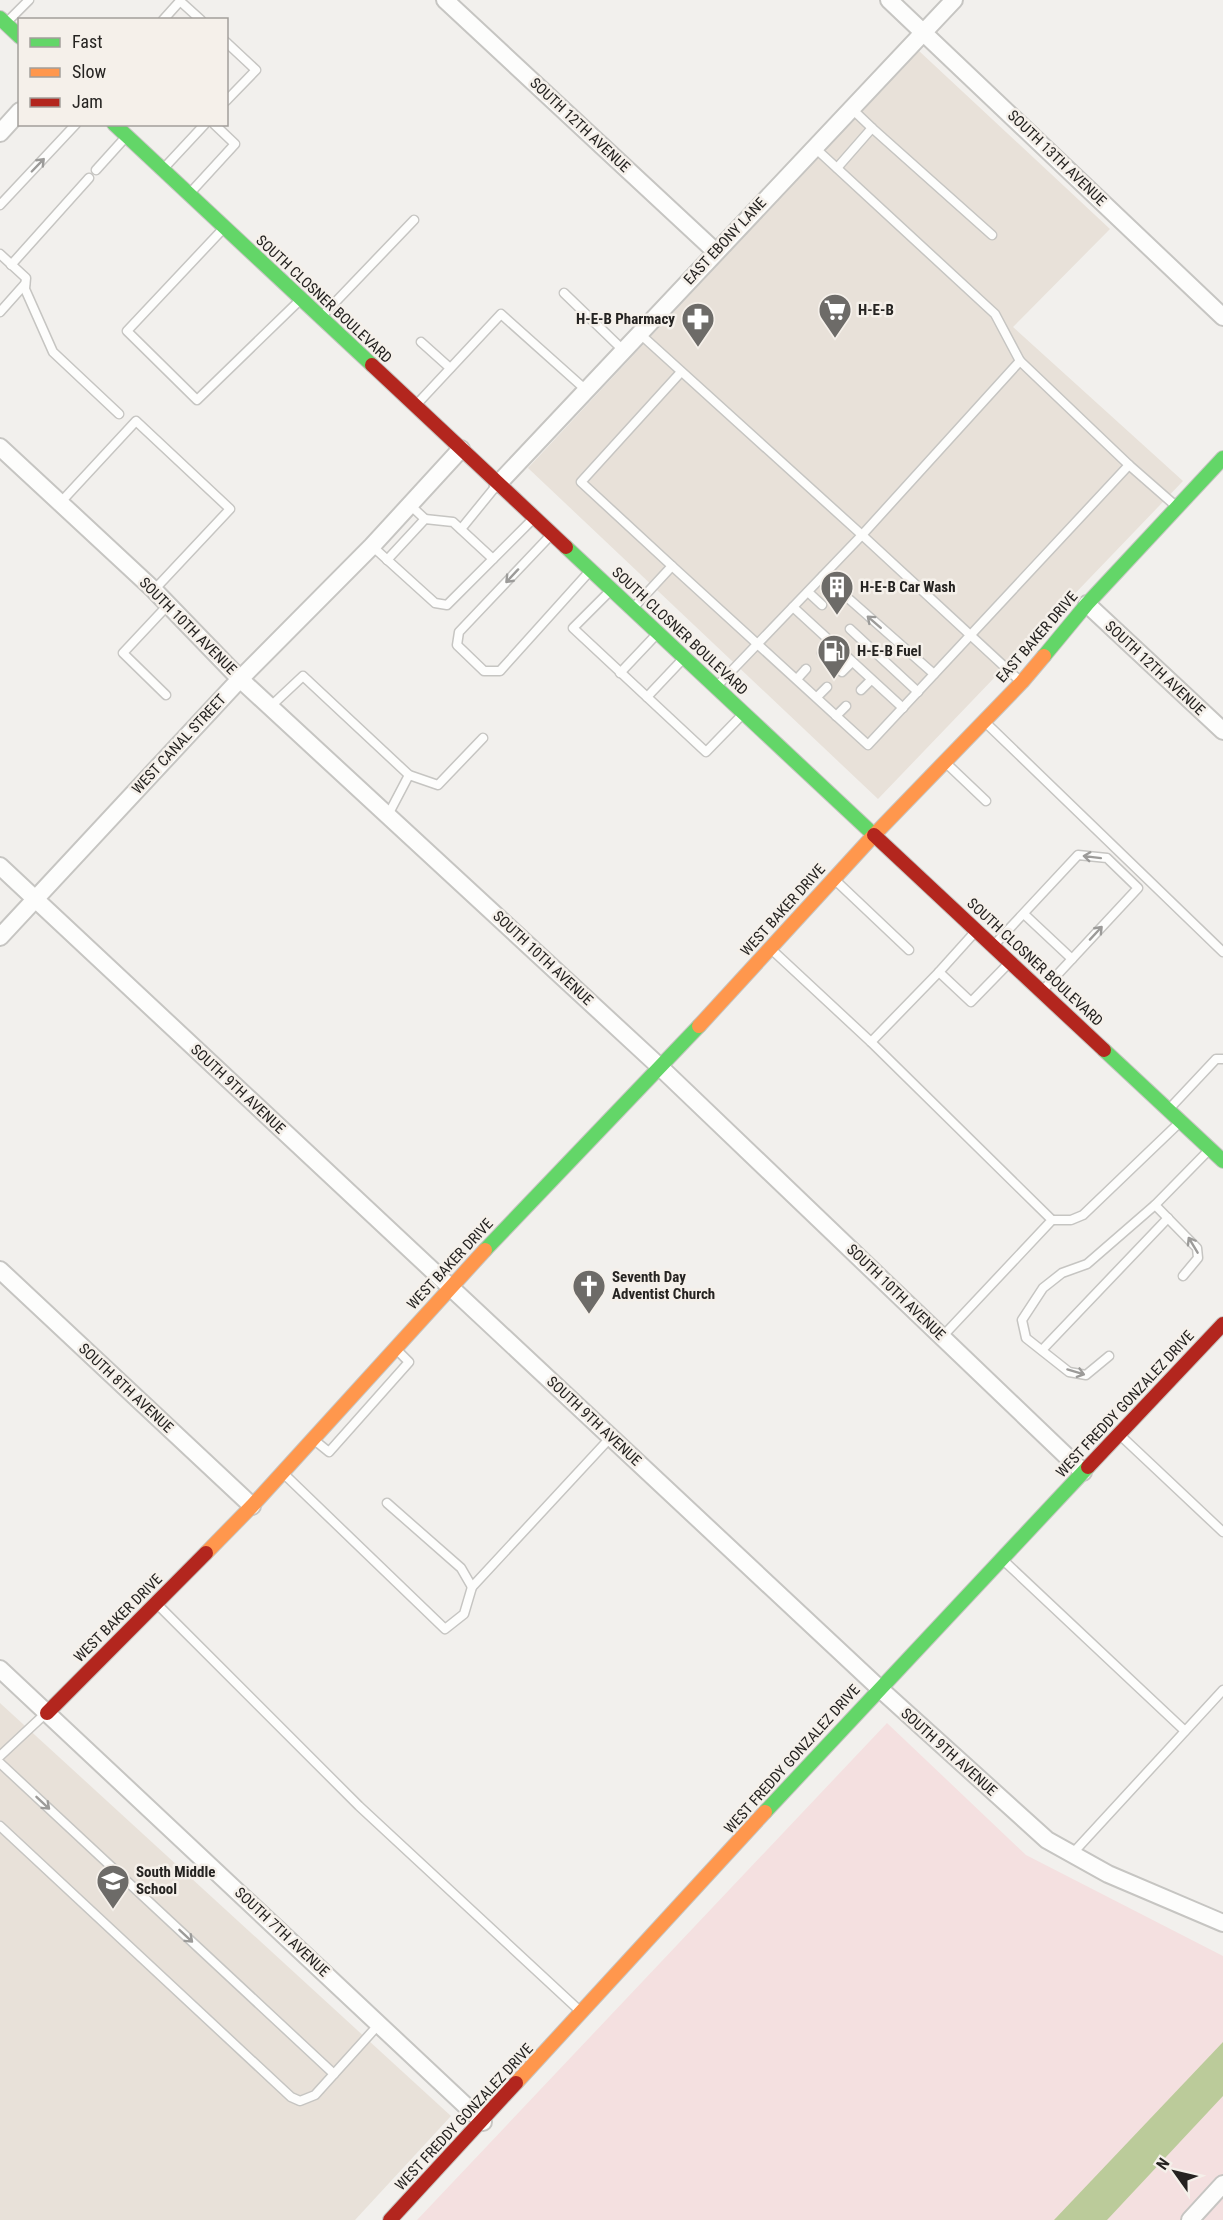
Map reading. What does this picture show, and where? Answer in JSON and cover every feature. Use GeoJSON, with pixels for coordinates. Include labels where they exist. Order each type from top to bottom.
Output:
{"type":"FeatureCollection","features":[{"type":"Feature","properties":{"kind":"main road"},"geometry":{"type":"LineString","coordinates":[[3,21],[18,34]]}},
{"type":"Feature","properties":{"kind":"main road","name":"SOUTH CLOSNER BOULEVARD"},"geometry":{"type":"LineString","coordinates":[[124,130],[162,170],[1223,1161]]}},
{"type":"Feature","properties":{"kind":"main road","name":"EAST BAKER DRIVE"},"geometry":{"type":"LineString","coordinates":[[874,835],[1022,682],[1087,604],[1223,458]]}},
{"type":"Feature","properties":{"kind":"main road","name":"WEST BAKER DRIVE"},"geometry":{"type":"LineString","coordinates":[[47,1713],[252,1506],[450,1286],[661,1068],[874,835]]}},
{"type":"Feature","properties":{"kind":"main road","name":"WEST FREDDY GONZALEZ DRIVE"},"geometry":{"type":"LineString","coordinates":[[390,2220],[483,2122],[879,1688],[1223,1324]]}},
{"type":"Feature","properties":{"kind":"street","name":"SOUTH 13TH AVENUE"},"geometry":{"type":"LineString","coordinates":[[889,0],[1223,317]]}},
{"type":"Feature","properties":{"kind":"street","name":"EAST EBONY LANE"},"geometry":{"type":"LineString","coordinates":[[498,484],[715,251],[954,0]]}},
{"type":"Feature","properties":{"kind":"street","name":"SOUTH 12TH AVENUE"},"geometry":{"type":"LineString","coordinates":[[451,2],[715,251]]}},
{"type":"Feature","properties":{"kind":"street"},"geometry":{"type":"LineString","coordinates":[[2,127],[18,113]]}},
{"type":"Feature","properties":{"kind":"street","name":"SOUTH 10TH AVENUE"},"geometry":{"type":"LineString","coordinates":[[0,447],[154,590],[240,679],[661,1068],[1083,1472]]}},
{"type":"Feature","properties":{"kind":"street","name":"WEST CANAL STREET"},"geometry":{"type":"LineString","coordinates":[[0,937],[240,679],[372,546],[461,449]]}},
{"type":"Feature","properties":{"kind":"street","name":"SOUTH 12TH AVENUE"},"geometry":{"type":"LineString","coordinates":[[1087,604],[1223,731]]}},
{"type":"Feature","properties":{"kind":"street","name":"SOUTH 9TH AVENUE"},"geometry":{"type":"LineString","coordinates":[[0,866],[879,1688],[1047,1840],[1108,1874],[1223,1923]]}},
{"type":"Feature","properties":{"kind":"street","name":"SOUTH 8TH AVENUE"},"geometry":{"type":"LineString","coordinates":[[0,1270],[252,1506]]}},
{"type":"Feature","properties":{"kind":"street","name":"SOUTH 7TH AVENUE"},"geometry":{"type":"LineString","coordinates":[[0,1669],[483,2122]]}},
{"type":"Feature","properties":{"kind":"street"},"geometry":{"type":"LineString","coordinates":[[1190,2220],[1223,2184]]}},
{"type":"Feature","properties":{"kind":"lane"},"geometry":{"type":"LineString","coordinates":[[3,21],[29,0]]}},
{"type":"Feature","properties":{"kind":"lane"},"geometry":{"type":"LineString","coordinates":[[165,18],[180,1],[199,18]]}},
{"type":"Feature","properties":{"kind":"lane"},"geometry":{"type":"LineString","coordinates":[[228,44],[256,70],[228,100]]}},
{"type":"Feature","properties":{"kind":"lane"},"geometry":{"type":"LineString","coordinates":[[851,108],[992,235]]}},
{"type":"Feature","properties":{"kind":"lane"},"geometry":{"type":"LineString","coordinates":[[0,205],[74,126]]}},
{"type":"Feature","properties":{"kind":"lane"},"geometry":{"type":"LineString","coordinates":[[162,170],[203,126]]}},
{"type":"Feature","properties":{"kind":"lane"},"geometry":{"type":"LineString","coordinates":[[188,194],[235,144],[216,126]]}},
{"type":"Feature","properties":{"kind":"lane"},"geometry":{"type":"LineString","coordinates":[[837,168],[872,128]]}},
{"type":"Feature","properties":{"kind":"lane"},"geometry":{"type":"LineString","coordinates":[[96,170],[124,130]]}},
{"type":"Feature","properties":{"kind":"lane"},"geometry":{"type":"LineString","coordinates":[[814,147],[995,314],[1020,362],[1177,507]]}},
{"type":"Feature","properties":{"kind":"lane"},"geometry":{"type":"LineString","coordinates":[[11,265],[89,178]]}},
{"type":"Feature","properties":{"kind":"lane"},"geometry":{"type":"LineString","coordinates":[[321,318],[414,220]]}},
{"type":"Feature","properties":{"kind":"lane"},"geometry":{"type":"LineString","coordinates":[[224,228],[127,331],[197,400],[301,299]]}},
{"type":"Feature","properties":{"kind":"lane"},"geometry":{"type":"LineString","coordinates":[[0,254],[26,278],[25,289],[53,352],[119,414]]}},
{"type":"Feature","properties":{"kind":"lane"},"geometry":{"type":"LineString","coordinates":[[0,312],[25,284]]}},
{"type":"Feature","properties":{"kind":"lane"},"geometry":{"type":"LineString","coordinates":[[564,293],[623,350]]}},
{"type":"Feature","properties":{"kind":"lane"},"geometry":{"type":"LineString","coordinates":[[415,406],[501,314],[586,390]]}},
{"type":"Feature","properties":{"kind":"lane"},"geometry":{"type":"LineString","coordinates":[[639,333],[1022,682]]}},
{"type":"Feature","properties":{"kind":"lane"},"geometry":{"type":"LineString","coordinates":[[421,342],[450,368]]}},
{"type":"Feature","properties":{"kind":"lane"},"geometry":{"type":"LineString","coordinates":[[716,687],[862,535],[1020,362]]}},
{"type":"Feature","properties":{"kind":"lane"},"geometry":{"type":"LineString","coordinates":[[681,372],[581,482],[868,745],[1129,465]]}},
{"type":"Feature","properties":{"kind":"lane"},"geometry":{"type":"LineString","coordinates":[[60,503],[136,421],[230,509],[154,590]]}},
{"type":"Feature","properties":{"kind":"lane"},"geometry":{"type":"LineString","coordinates":[[461,529],[498,484]]}},
{"type":"Feature","properties":{"kind":"lane"},"geometry":{"type":"LineString","coordinates":[[410,505],[425,519],[453,522],[493,559]]}},
{"type":"Feature","properties":{"kind":"lane"},"geometry":{"type":"LineString","coordinates":[[372,546],[440,605],[447,605],[534,517]]}},
{"type":"Feature","properties":{"kind":"lane"},"geometry":{"type":"LineString","coordinates":[[387,560],[425,519]]}},
{"type":"Feature","properties":{"kind":"lane"},"geometry":{"type":"LineString","coordinates":[[552,534],[459,632],[457,645],[484,671],[500,671],[591,571]]}},
{"type":"Feature","properties":{"kind":"lane"},"geometry":{"type":"LineString","coordinates":[[632,609],[672,566]]}},
{"type":"Feature","properties":{"kind":"lane"},"geometry":{"type":"LineString","coordinates":[[823,576],[934,674]]}},
{"type":"Feature","properties":{"kind":"lane"},"geometry":{"type":"LineString","coordinates":[[612,590],[573,628],[620,673],[706,752],[744,713]]}},
{"type":"Feature","properties":{"kind":"lane"},"geometry":{"type":"LineString","coordinates":[[808,592],[822,604]]}},
{"type":"Feature","properties":{"kind":"lane"},"geometry":{"type":"LineString","coordinates":[[166,695],[123,653],[168,605]]}},
{"type":"Feature","properties":{"kind":"lane"},"geometry":{"type":"LineString","coordinates":[[793,608],[903,708]]}},
{"type":"Feature","properties":{"kind":"lane"},"geometry":{"type":"LineString","coordinates":[[850,629],[918,692]]}},
{"type":"Feature","properties":{"kind":"lane"},"geometry":{"type":"LineString","coordinates":[[620,673],[658,633]]}},
{"type":"Feature","properties":{"kind":"lane"},"geometry":{"type":"LineString","coordinates":[[822,653],[832,643]]}},
{"type":"Feature","properties":{"kind":"lane"},"geometry":{"type":"LineString","coordinates":[[647,698],[684,657]]}},
{"type":"Feature","properties":{"kind":"lane"},"geometry":{"type":"LineString","coordinates":[[842,672],[852,662]]}},
{"type":"Feature","properties":{"kind":"lane"},"geometry":{"type":"LineString","coordinates":[[797,679],[806,669]]}},
{"type":"Feature","properties":{"kind":"lane"},"geometry":{"type":"LineString","coordinates":[[271,706],[303,676],[409,776],[438,785],[483,738]]}},
{"type":"Feature","properties":{"kind":"lane"},"geometry":{"type":"LineString","coordinates":[[861,690],[871,680]]}},
{"type":"Feature","properties":{"kind":"lane"},"geometry":{"type":"LineString","coordinates":[[817,698],[827,687]]}},
{"type":"Feature","properties":{"kind":"lane"},"geometry":{"type":"LineString","coordinates":[[836,716],[846,706]]}},
{"type":"Feature","properties":{"kind":"lane"},"geometry":{"type":"LineString","coordinates":[[984,721],[1223,952]]}},
{"type":"Feature","properties":{"kind":"lane"},"geometry":{"type":"LineString","coordinates":[[945,762],[986,801]]}},
{"type":"Feature","properties":{"kind":"lane"},"geometry":{"type":"LineString","coordinates":[[388,815],[409,776]]}},
{"type":"Feature","properties":{"kind":"lane"},"geometry":{"type":"LineString","coordinates":[[994,946],[1078,855],[1107,858],[1138,888],[1042,991]]}},
{"type":"Feature","properties":{"kind":"lane"},"geometry":{"type":"LineString","coordinates":[[834,879],[909,950]]}},
{"type":"Feature","properties":{"kind":"lane"},"geometry":{"type":"LineString","coordinates":[[1024,914],[1072,959]]}},
{"type":"Feature","properties":{"kind":"lane"},"geometry":{"type":"LineString","coordinates":[[871,1042],[976,930]]}},
{"type":"Feature","properties":{"kind":"lane"},"geometry":{"type":"LineString","coordinates":[[770,948],[871,1042],[1052,1220],[1071,1220],[1083,1215],[1181,1121]]}},
{"type":"Feature","properties":{"kind":"lane"},"geometry":{"type":"LineString","coordinates":[[939,972],[971,1002],[1010,962]]}},
{"type":"Feature","properties":{"kind":"lane"},"geometry":{"type":"LineString","coordinates":[[1169,1110],[1216,1059],[1223,1059]]}},
{"type":"Feature","properties":{"kind":"lane"},"geometry":{"type":"LineString","coordinates":[[1109,1356],[1086,1376],[1069,1372],[1026,1338],[1022,1320],[1036,1296],[1062,1272],[1087,1264],[1155,1205],[1211,1149]]}},
{"type":"Feature","properties":{"kind":"lane"},"geometry":{"type":"LineString","coordinates":[[1155,1205],[1197,1248],[1198,1258],[1183,1275]]}},
{"type":"Feature","properties":{"kind":"lane"},"geometry":{"type":"LineString","coordinates":[[1042,1350],[1168,1218]]}},
{"type":"Feature","properties":{"kind":"lane"},"geometry":{"type":"LineString","coordinates":[[942,1337],[1052,1220]]}},
{"type":"Feature","properties":{"kind":"lane"},"geometry":{"type":"LineString","coordinates":[[313,1439],[329,1452],[409,1362],[395,1348]]}},
{"type":"Feature","properties":{"kind":"lane"},"geometry":{"type":"LineString","coordinates":[[1119,1434],[1223,1532]]}},
{"type":"Feature","properties":{"kind":"lane"},"geometry":{"type":"LineString","coordinates":[[282,1472],[445,1629],[464,1614],[472,1587],[611,1437]]}},
{"type":"Feature","properties":{"kind":"lane"},"geometry":{"type":"LineString","coordinates":[[387,1503],[461,1568],[472,1587]]}},
{"type":"Feature","properties":{"kind":"lane"},"geometry":{"type":"LineString","coordinates":[[1002,1558],[1185,1731]]}},
{"type":"Feature","properties":{"kind":"lane"},"geometry":{"type":"LineString","coordinates":[[157,1604],[359,1806],[582,2013]]}},
{"type":"Feature","properties":{"kind":"lane"},"geometry":{"type":"LineString","coordinates":[[1072,1854],[1223,1690]]}},
{"type":"Feature","properties":{"kind":"lane"},"geometry":{"type":"LineString","coordinates":[[0,1756],[47,1713]]}},
{"type":"Feature","properties":{"kind":"lane"},"geometry":{"type":"LineString","coordinates":[[0,1763],[334,2074]]}},
{"type":"Feature","properties":{"kind":"lane"},"geometry":{"type":"LineString","coordinates":[[0,1826],[291,2097],[300,2101],[315,2096],[380,2023]]}},
{"type":"Feature","properties":{"kind":"shaded area"},"geometry":{"type":"Polygon","coordinates":[[[918,50],[1110,229],[1013,327],[1183,481],[878,799],[528,468],[918,50]]]}},
{"type":"Feature","properties":{"kind":"shaded area","name":"South Middle School"},"geometry":{"type":"Polygon","coordinates":[[[0,1703],[451,2116],[355,2220],[0,2220],[0,1703]]]}},
{"type":"Feature","properties":{"kind":"shaded area"},"geometry":{"type":"Polygon","coordinates":[[[887,1723],[1026,1855],[1223,1956],[1223,2220],[417,2220],[887,1723]]]}},
{"type":"Feature","properties":{"kind":"shaded area"},"geometry":{"type":"Polygon","coordinates":[[[1223,2042],[1223,2096],[1107,2220],[1054,2220],[1223,2042]]]}},
{"type":"Feature","properties":{"kind":"traffic: fast"},"geometry":{"type":"LineString","coordinates":[[0,18],[18,35]]}},
{"type":"Feature","properties":{"kind":"traffic: fast"},"geometry":{"type":"LineString","coordinates":[[116,126],[372,365]]}},
{"type":"Feature","properties":{"kind":"traffic: fast"},"geometry":{"type":"LineString","coordinates":[[1044,656],[1087,604],[1223,458]]}},
{"type":"Feature","properties":{"kind":"traffic: fast"},"geometry":{"type":"LineString","coordinates":[[566,547],[874,835]]}},
{"type":"Feature","properties":{"kind":"traffic: fast"},"geometry":{"type":"LineString","coordinates":[[485,1250],[699,1026]]}},
{"type":"Feature","properties":{"kind":"traffic: fast"},"geometry":{"type":"LineString","coordinates":[[1104,1050],[1223,1161]]}},
{"type":"Feature","properties":{"kind":"traffic: fast"},"geometry":{"type":"LineString","coordinates":[[765,1812],[1088,1467]]}},
{"type":"Feature","properties":{"kind":"traffic: slow"},"geometry":{"type":"LineString","coordinates":[[699,1026],[874,835],[1022,682],[1044,656]]}},
{"type":"Feature","properties":{"kind":"traffic: slow"},"geometry":{"type":"LineString","coordinates":[[206,1553],[252,1506],[485,1250]]}},
{"type":"Feature","properties":{"kind":"traffic: slow"},"geometry":{"type":"LineString","coordinates":[[516,2083],[765,1812]]}},
{"type":"Feature","properties":{"kind":"traffic: jam"},"geometry":{"type":"LineString","coordinates":[[372,365],[566,547]]}},
{"type":"Feature","properties":{"kind":"traffic: jam"},"geometry":{"type":"LineString","coordinates":[[874,835],[1104,1050]]}},
{"type":"Feature","properties":{"kind":"traffic: jam"},"geometry":{"type":"LineString","coordinates":[[1088,1467],[1223,1324]]}},
{"type":"Feature","properties":{"kind":"traffic: jam"},"geometry":{"type":"LineString","coordinates":[[47,1713],[206,1553]]}},
{"type":"Feature","properties":{"kind":"traffic: jam"},"geometry":{"type":"LineString","coordinates":[[390,2220],[516,2083]]}},
{"type":"Feature","properties":{"kind":"place","name":"H-E-B"},"geometry":{"type":"Point","coordinates":[835,339]}},
{"type":"Feature","properties":{"kind":"place","name":"H-E-B Pharmacy"},"geometry":{"type":"Point","coordinates":[698,348]}},
{"type":"Feature","properties":{"kind":"place","name":"H-E-B Car Wash"},"geometry":{"type":"Point","coordinates":[837,616]}},
{"type":"Feature","properties":{"kind":"place","name":"H-E-B Fuel"},"geometry":{"type":"Point","coordinates":[834,680]}},
{"type":"Feature","properties":{"kind":"place","name":"Seventh Day Adventist Church"},"geometry":{"type":"Point","coordinates":[589,1315]}},
{"type":"Feature","properties":{"kind":"place","name":"South Middle School"},"geometry":{"type":"Point","coordinates":[113,1910]}}]}
